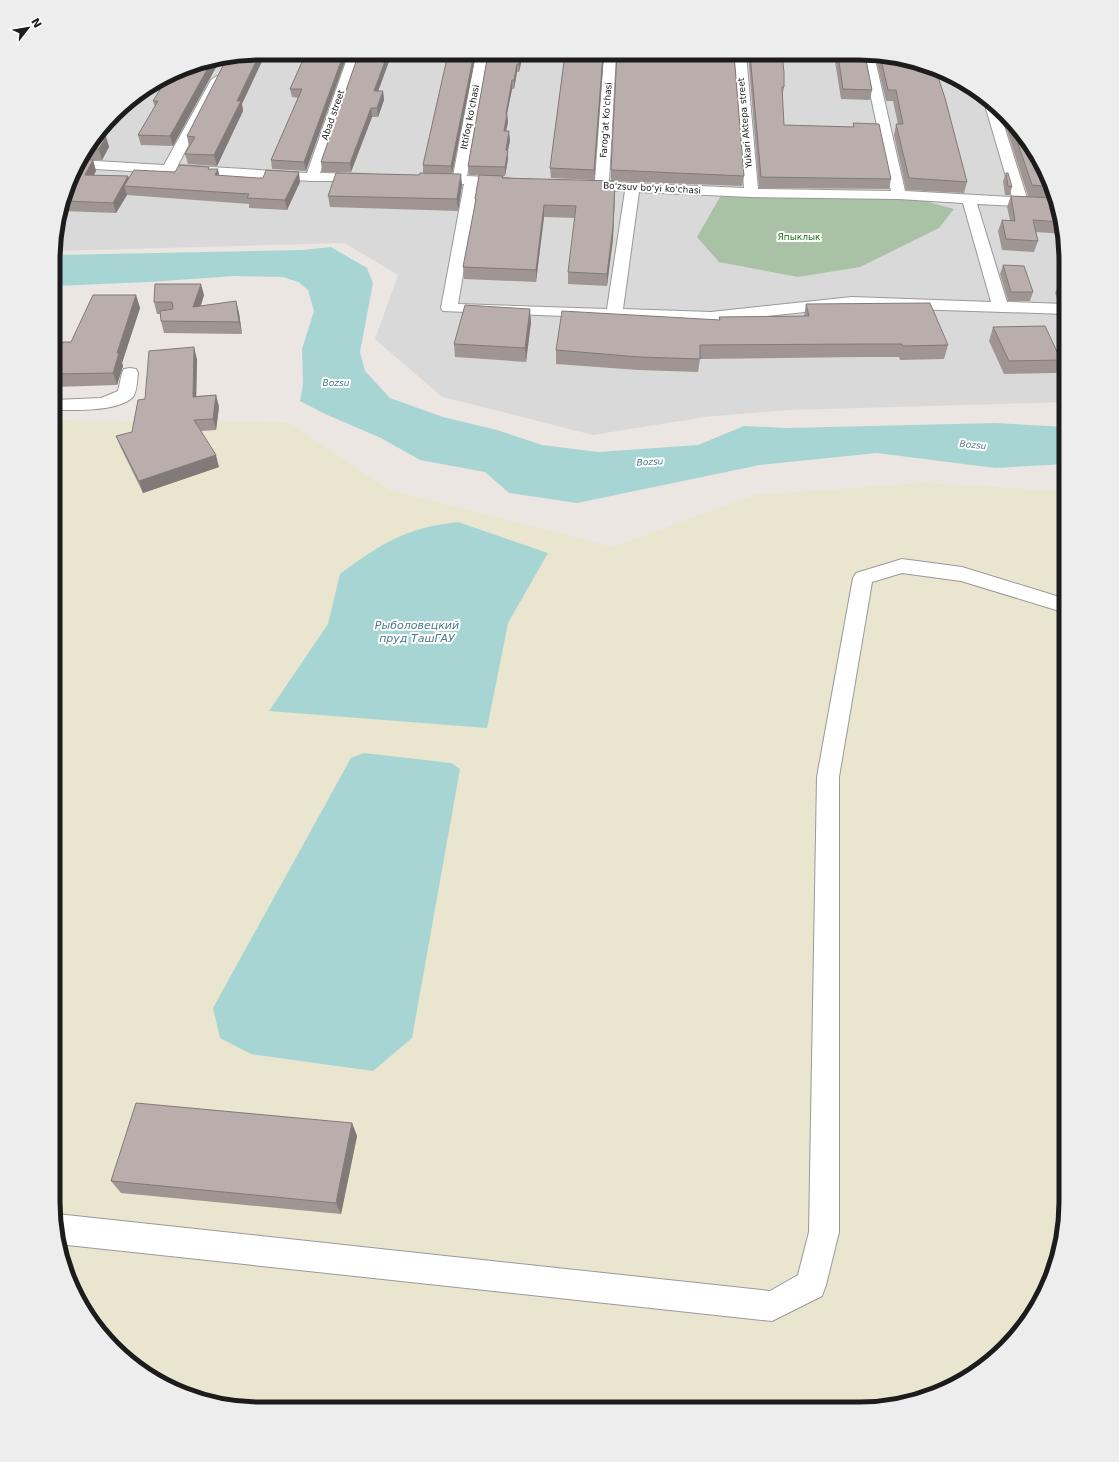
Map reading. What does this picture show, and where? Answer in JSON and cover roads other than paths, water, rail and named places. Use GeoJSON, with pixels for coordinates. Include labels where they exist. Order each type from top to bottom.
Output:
{"type":"FeatureCollection","features":[{"type":"Feature","properties":{"kind":"street","name":"Abad street"},"geometry":{"type":"LineString","coordinates":[[312,178],[353,60]]}},
{"type":"Feature","properties":{"kind":"street","name":"Ittifoq ko'chasi"},"geometry":{"type":"LineString","coordinates":[[481,60],[449,308],[614,314]]}},
{"type":"Feature","properties":{"kind":"street","name":"Farog'at Ko'chasi"},"geometry":{"type":"LineString","coordinates":[[602,185],[610,60]]}},
{"type":"Feature","properties":{"kind":"street","name":"Yukari Aktepa street"},"geometry":{"type":"LineString","coordinates":[[740,60],[751,193]]}},
{"type":"Feature","properties":{"kind":"street"},"geometry":{"type":"LineString","coordinates":[[869,60],[899,195]]}},
{"type":"Feature","properties":{"kind":"street"},"geometry":{"type":"LineString","coordinates":[[169,169],[221,72]]}},
{"type":"Feature","properties":{"kind":"street"},"geometry":{"type":"LineString","coordinates":[[993,112],[1021,202]]}},
{"type":"Feature","properties":{"kind":"street"},"geometry":{"type":"LineString","coordinates":[[85,164],[312,178],[382,178]]}},
{"type":"Feature","properties":{"kind":"street"},"geometry":{"type":"LineString","coordinates":[[420,179],[518,182]]}},
{"type":"Feature","properties":{"kind":"street","name":"Bo'zsuv bo'yi ko'chasi"},"geometry":{"type":"LineString","coordinates":[[572,184],[751,193],[899,195],[1051,204]]}},
{"type":"Feature","properties":{"kind":"street"},"geometry":{"type":"LineString","coordinates":[[633,187],[614,314],[711,317],[852,302],[1059,309]]}},
{"type":"Feature","properties":{"kind":"street"},"geometry":{"type":"LineString","coordinates":[[969,200],[1000,306]]}},
{"type":"Feature","properties":{"kind":"street"},"geometry":{"type":"LineString","coordinates":[[60,405],[104,402],[118,399],[126,394],[130,373]]}},
{"type":"Feature","properties":{"kind":"street"},"geometry":{"type":"LineString","coordinates":[[62,1230],[772,1306],[810,1285],[824,1232],[828,777],[863,578],[902,566],[962,574],[1059,604]]}},
{"type":"Feature","properties":{"kind":"water","name":"Bozsu"},"geometry":{"type":"Polygon","coordinates":[[[331,247],[367,268],[373,283],[360,352],[365,371],[390,398],[443,417],[497,430],[542,445],[598,452],[698,445],[744,426],[788,428],[995,423],[1059,427],[1059,464],[995,468],[877,453],[760,465],[577,503],[509,493],[485,472],[420,460],[381,438],[325,414],[300,401],[303,384],[302,349],[314,311],[308,290],[298,282],[283,277],[235,276],[60,286],[60,255],[302,250],[331,247]]]}},
{"type":"Feature","properties":{"kind":"water","name":"Рыболовецкий пруд ТашГАУ"},"geometry":{"type":"Polygon","coordinates":[[[458,522],[548,553],[508,623],[487,728],[269,711],[328,624],[340,574],[382,546],[408,533],[423,528],[458,522]]]}},
{"type":"Feature","properties":{"kind":"water"},"geometry":{"type":"Polygon","coordinates":[[[364,753],[451,763],[460,769],[412,1038],[373,1071],[251,1054],[220,1038],[213,1008],[351,758],[364,753]]]}},
{"type":"Feature","properties":{"kind":"park label","name":"Япыклык"},"geometry":{"type":"Point","coordinates":[799,237]}}]}
